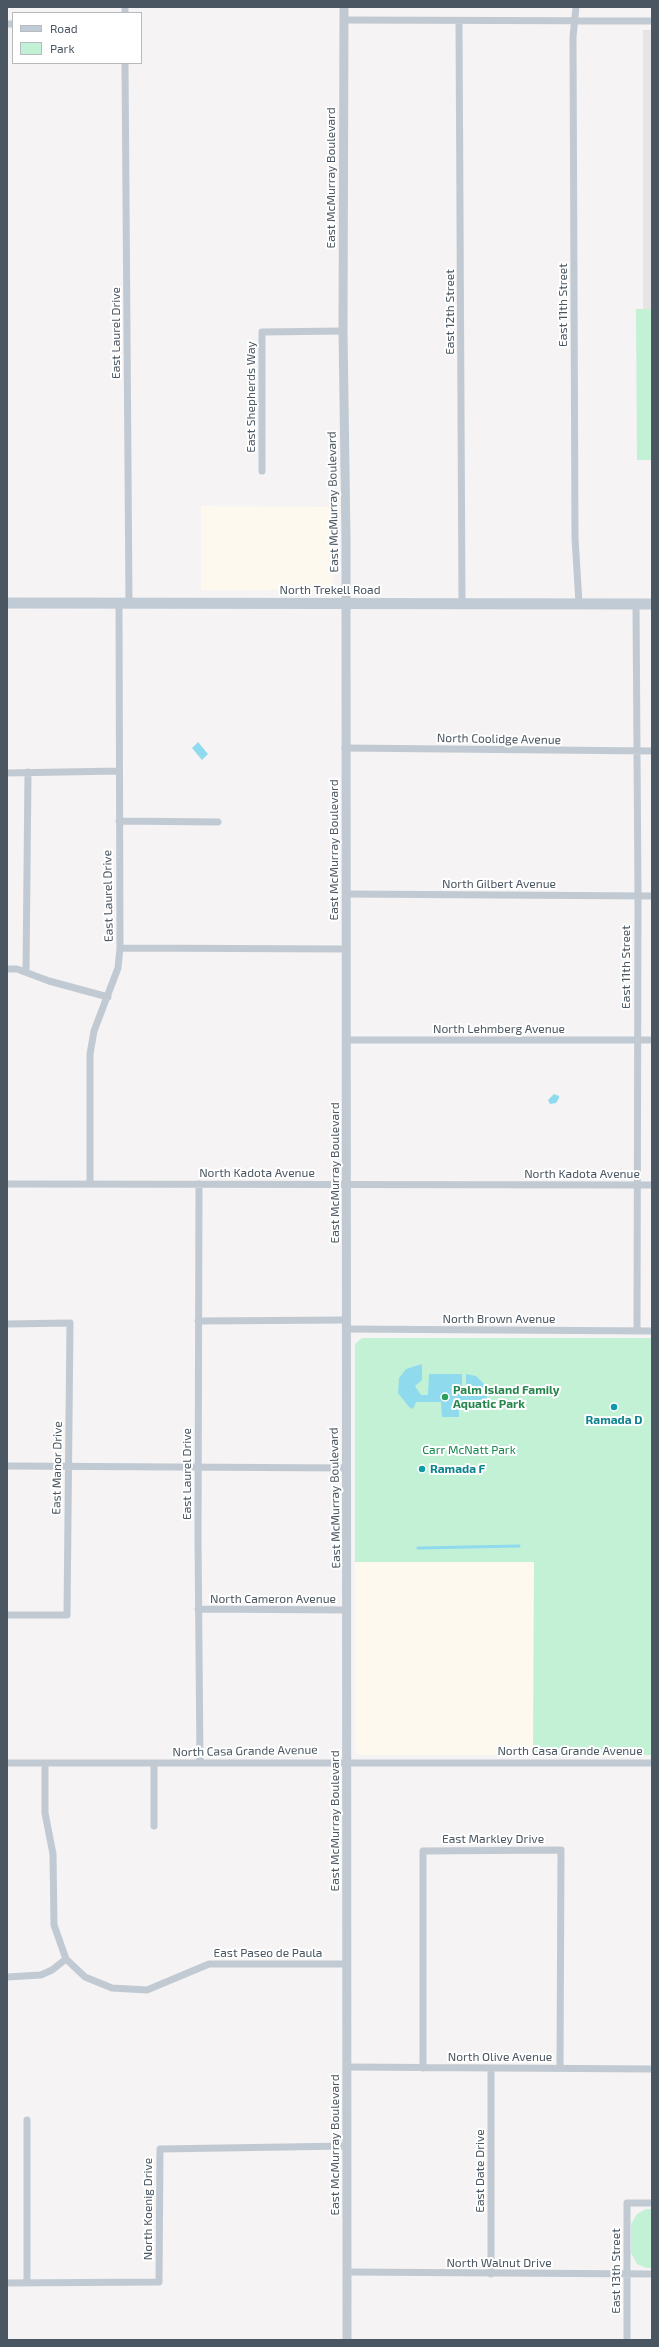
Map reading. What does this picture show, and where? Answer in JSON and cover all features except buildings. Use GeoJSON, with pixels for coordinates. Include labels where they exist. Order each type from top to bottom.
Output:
{"type":"FeatureCollection","features":[{"type":"Feature","properties":{"kind":"main road","name":"North Trekell Road"},"geometry":{"type":"LineString","coordinates":[[7,603],[652,604]]}},
{"type":"Feature","properties":{"kind":"street","name":"East McMurray Boulevard"},"geometry":{"type":"LineString","coordinates":[[344,7],[343,331],[346,603],[347,2340]]}},
{"type":"Feature","properties":{"kind":"street","name":"East 11th Street"},"geometry":{"type":"LineString","coordinates":[[576,7],[574,21],[575,530],[579,603]]}},
{"type":"Feature","properties":{"kind":"street"},"geometry":{"type":"LineString","coordinates":[[344,20],[652,21]]}},
{"type":"Feature","properties":{"kind":"street","name":"East 12th Street"},"geometry":{"type":"LineString","coordinates":[[459,20],[462,603]]}},
{"type":"Feature","properties":{"kind":"street","name":"East Laurel Drive"},"geometry":{"type":"LineString","coordinates":[[90,1184],[90,1054],[94,1031],[118,968],[120,948],[118,821],[124,603],[125,64]]}},
{"type":"Feature","properties":{"kind":"street","name":"East Shepherds Way"},"geometry":{"type":"LineString","coordinates":[[262,471],[262,332],[343,331]]}},
{"type":"Feature","properties":{"kind":"street","name":"East 11th Street"},"geometry":{"type":"LineString","coordinates":[[636,604],[638,896],[636,1185],[637,1331]]}},
{"type":"Feature","properties":{"kind":"street","name":"North Coolidge Avenue"},"geometry":{"type":"LineString","coordinates":[[345,748],[652,751]]}},
{"type":"Feature","properties":{"kind":"street"},"geometry":{"type":"LineString","coordinates":[[7,772],[119,771]]}},
{"type":"Feature","properties":{"kind":"street"},"geometry":{"type":"LineString","coordinates":[[26,972],[28,772]]}},
{"type":"Feature","properties":{"kind":"street"},"geometry":{"type":"LineString","coordinates":[[118,821],[218,822]]}},
{"type":"Feature","properties":{"kind":"street","name":"North Gilbert Avenue"},"geometry":{"type":"LineString","coordinates":[[346,894],[652,896]]}},
{"type":"Feature","properties":{"kind":"street"},"geometry":{"type":"LineString","coordinates":[[120,948],[346,949]]}},
{"type":"Feature","properties":{"kind":"street"},"geometry":{"type":"LineString","coordinates":[[7,969],[18,969],[49,981],[108,997]]}},
{"type":"Feature","properties":{"kind":"street","name":"North Lehmberg Avenue"},"geometry":{"type":"LineString","coordinates":[[346,1040],[652,1040]]}},
{"type":"Feature","properties":{"kind":"street","name":"North Kadota Avenue"},"geometry":{"type":"LineString","coordinates":[[7,1184],[652,1185]]}},
{"type":"Feature","properties":{"kind":"street","name":"East Laurel Drive"},"geometry":{"type":"LineString","coordinates":[[199,1184],[198,1609],[200,1763]]}},
{"type":"Feature","properties":{"kind":"street","name":"North Brown Avenue"},"geometry":{"type":"LineString","coordinates":[[198,1322],[652,1331]]}},
{"type":"Feature","properties":{"kind":"street","name":"East Manor Drive"},"geometry":{"type":"LineString","coordinates":[[7,1324],[70,1323],[67,1615],[7,1615]]}},
{"type":"Feature","properties":{"kind":"street"},"geometry":{"type":"LineString","coordinates":[[7,1466],[346,1468]]}},
{"type":"Feature","properties":{"kind":"street","name":"North Cameron Avenue"},"geometry":{"type":"LineString","coordinates":[[198,1609],[347,1610]]}},
{"type":"Feature","properties":{"kind":"street","name":"North Casa Grande Avenue"},"geometry":{"type":"LineString","coordinates":[[7,1763],[652,1763]]}},
{"type":"Feature","properties":{"kind":"street","name":"East Paseo de Paula"},"geometry":{"type":"LineString","coordinates":[[45,1763],[45,1813],[53,1854],[54,1925],[66,1959],[85,1977],[112,1988],[147,1990],[209,1964],[347,1964]]}},
{"type":"Feature","properties":{"kind":"street"},"geometry":{"type":"LineString","coordinates":[[154,1763],[154,1826]]}},
{"type":"Feature","properties":{"kind":"street","name":"East Markley Drive"},"geometry":{"type":"LineString","coordinates":[[423,2068],[423,1850],[561,1850],[560,2068]]}},
{"type":"Feature","properties":{"kind":"street"},"geometry":{"type":"LineString","coordinates":[[7,1977],[41,1975],[52,1970],[66,1959]]}},
{"type":"Feature","properties":{"kind":"street","name":"North Olive Avenue"},"geometry":{"type":"LineString","coordinates":[[347,2067],[652,2069]]}},
{"type":"Feature","properties":{"kind":"street","name":"East Date Drive"},"geometry":{"type":"LineString","coordinates":[[490,2274],[491,2068]]}},
{"type":"Feature","properties":{"kind":"street"},"geometry":{"type":"LineString","coordinates":[[26,2120],[26,2282]]}},
{"type":"Feature","properties":{"kind":"street","name":"North Koenig Drive"},"geometry":{"type":"LineString","coordinates":[[7,2283],[159,2282],[160,2149],[347,2146]]}},
{"type":"Feature","properties":{"kind":"street","name":"East 13th Street"},"geometry":{"type":"LineString","coordinates":[[627,2340],[627,2203],[652,2203]]}},
{"type":"Feature","properties":{"kind":"street","name":"North Walnut Drive"},"geometry":{"type":"LineString","coordinates":[[347,2272],[652,2274]]}},
{"type":"Feature","properties":{"kind":"shaded area"},"geometry":{"type":"Polygon","coordinates":[[[643,30],[652,30],[652,309],[643,309],[643,30]]]}},
{"type":"Feature","properties":{"kind":"shaded area"},"geometry":{"type":"Polygon","coordinates":[[[201,506],[333,507],[333,584],[327,590],[201,590],[201,506]]]}},
{"type":"Feature","properties":{"kind":"shaded area"},"geometry":{"type":"Polygon","coordinates":[[[355,1562],[534,1562],[533,1755],[361,1755],[355,1751],[355,1562]]]}},
{"type":"Feature","properties":{"kind":"green space"},"geometry":{"type":"Polygon","coordinates":[[[636,309],[652,309],[652,460],[637,460],[636,309]]]}},
{"type":"Feature","properties":{"kind":"green space","name":"Carr McNatt Park"},"geometry":{"type":"Polygon","coordinates":[[[362,1338],[652,1338],[652,1755],[533,1755],[534,1562],[355,1562],[355,1344],[362,1338]]]}},
{"type":"Feature","properties":{"kind":"green space"},"geometry":{"type":"Polygon","coordinates":[[[646,2209],[652,2209],[652,2268],[646,2268],[637,2264],[631,2253],[631,2224],[637,2214],[646,2209]]]}},
{"type":"Feature","properties":{"kind":"water"},"geometry":{"type":"Polygon","coordinates":[[[198,742],[208,754],[202,760],[192,748],[198,742]]]}},
{"type":"Feature","properties":{"kind":"water"},"geometry":{"type":"Polygon","coordinates":[[[554,1094],[559,1096],[559,1098],[556,1103],[550,1104],[548,1100],[554,1094]]]}},
{"type":"Feature","properties":{"kind":"water"},"geometry":{"type":"Polygon","coordinates":[[[422,1364],[422,1380],[415,1386],[421,1395],[428,1395],[429,1374],[462,1374],[462,1395],[466,1395],[466,1374],[476,1376],[484,1384],[488,1402],[459,1401],[459,1417],[442,1417],[441,1402],[416,1402],[413,1409],[409,1407],[398,1393],[399,1378],[406,1369],[422,1364]]]}},
{"type":"Feature","properties":{"kind":"waterway"},"geometry":{"type":"LineString","coordinates":[[418,1548],[519,1546]]}},
{"type":"Feature","properties":{"kind":"place","name":"Palm Island Family Aquatic Park"},"geometry":{"type":"Point","coordinates":[445,1397]}},
{"type":"Feature","properties":{"kind":"place","name":"Ramada D"},"geometry":{"type":"Point","coordinates":[614,1407]}},
{"type":"Feature","properties":{"kind":"place","name":"Ramada F"},"geometry":{"type":"Point","coordinates":[422,1469]}}]}
